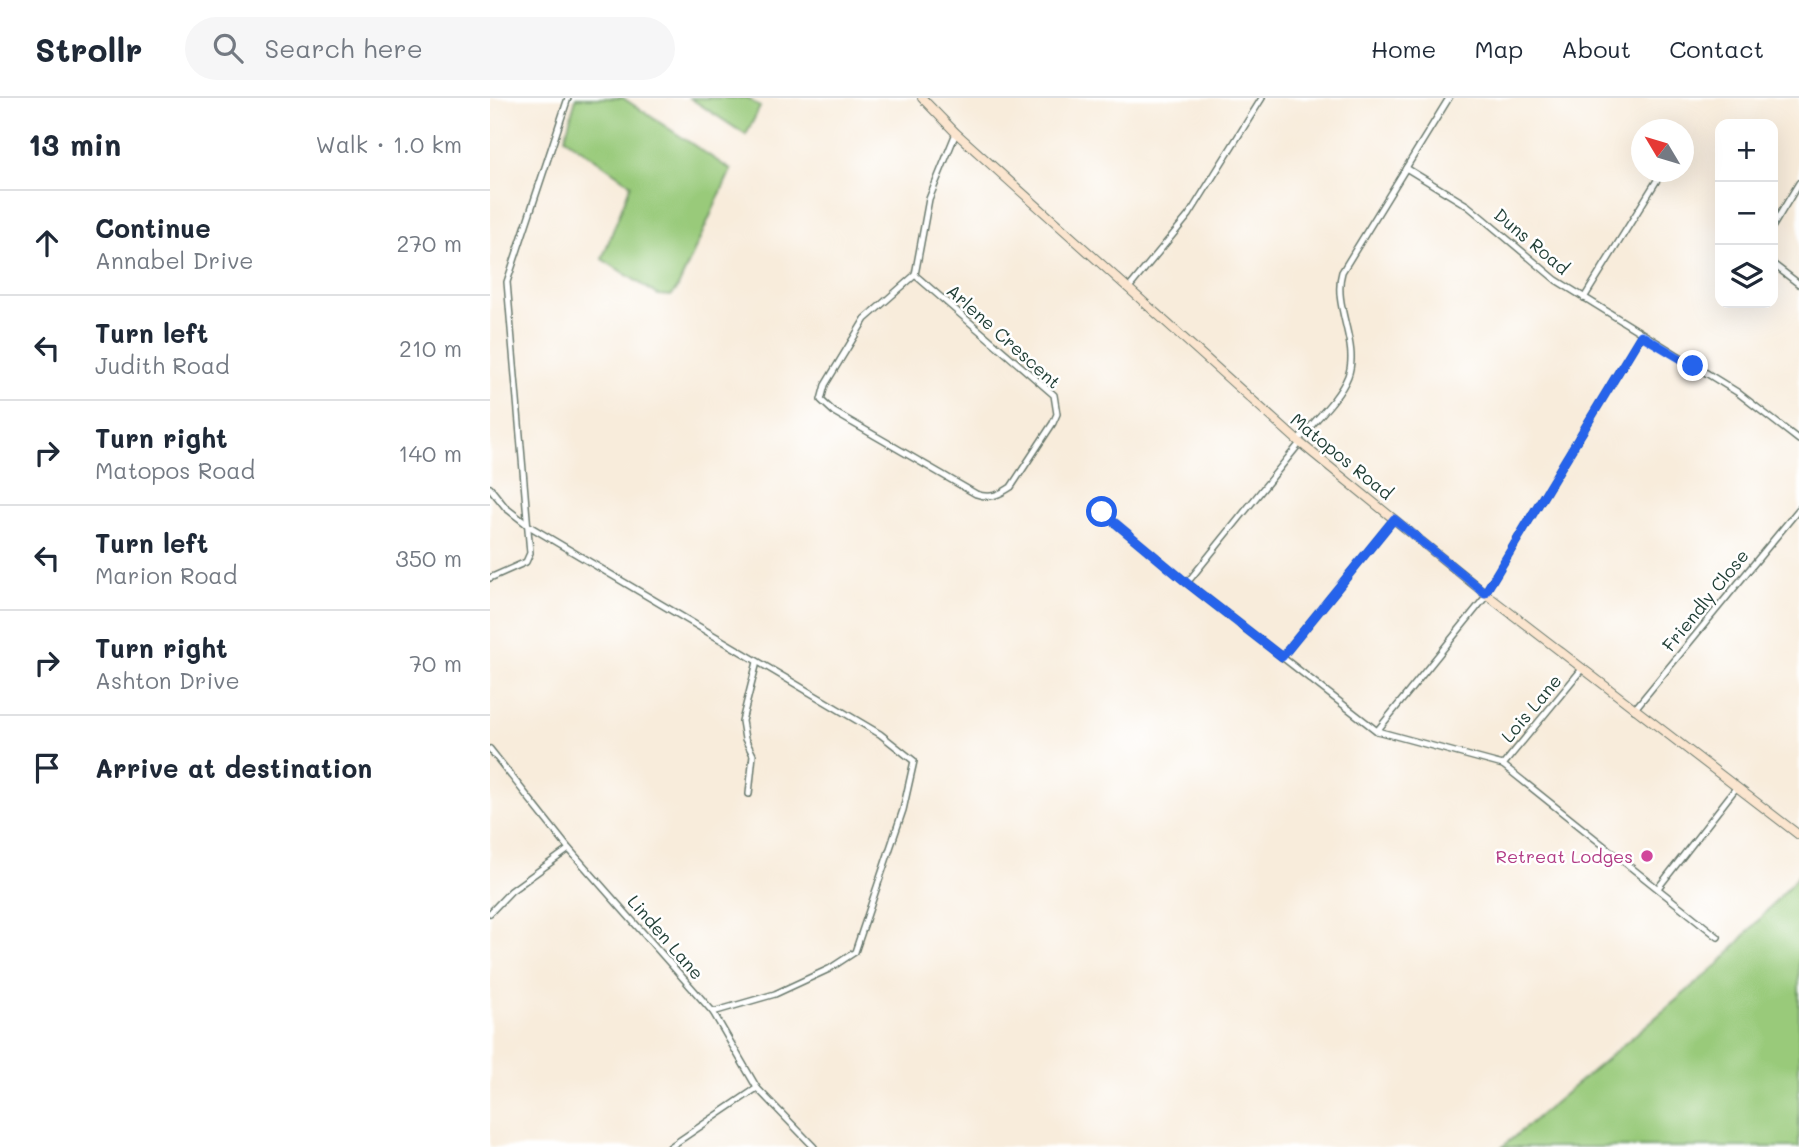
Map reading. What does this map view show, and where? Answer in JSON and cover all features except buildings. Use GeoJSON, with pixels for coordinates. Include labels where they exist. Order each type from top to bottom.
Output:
{"type":"FeatureCollection","features":[{"type":"Feature","properties":{"kind":"main road","name":"Matopos Road"},"geometry":{"type":"LineString","coordinates":[[922,98],[956,133],[1299,442],[1486,594],[1799,835]]}},
{"type":"Feature","properties":{"kind":"street"},"geometry":{"type":"LineString","coordinates":[[490,578],[526,562],[530,553],[507,286],[568,98]]}},
{"type":"Feature","properties":{"kind":"street"},"geometry":{"type":"LineString","coordinates":[[1128,289],[1189,215],[1262,98]]}},
{"type":"Feature","properties":{"kind":"street"},"geometry":{"type":"LineString","coordinates":[[1187,583],[1299,442],[1348,374],[1350,360],[1340,279],[1449,98]]}},
{"type":"Feature","properties":{"kind":"street"},"geometry":{"type":"LineString","coordinates":[[915,275],[929,199],[956,133]]}},
{"type":"Feature","properties":{"kind":"street","name":"Duns Road"},"geometry":{"type":"LineString","coordinates":[[1406,168],[1468,206],[1532,263],[1641,335],[1737,392],[1799,440]]}},
{"type":"Feature","properties":{"kind":"street"},"geometry":{"type":"LineString","coordinates":[[1584,298],[1656,182]]}},
{"type":"Feature","properties":{"kind":"street"},"geometry":{"type":"LineString","coordinates":[[1778,218],[1799,183]]}},
{"type":"Feature","properties":{"kind":"street"},"geometry":{"type":"LineString","coordinates":[[1778,268],[1799,284]]}},
{"type":"Feature","properties":{"kind":"street","name":"Arlene Crescent"},"geometry":{"type":"LineString","coordinates":[[915,275],[1054,396],[1057,414],[1053,423],[1011,487],[993,496],[976,494],[834,412],[821,400],[825,385],[865,319],[915,275]]}},
{"type":"Feature","properties":{"kind":"street"},"geometry":{"type":"LineString","coordinates":[[1377,731],[1486,594],[1641,335]]}},
{"type":"Feature","properties":{"kind":"street"},"geometry":{"type":"LineString","coordinates":[[490,488],[506,508],[529,526],[907,752],[914,761],[914,773],[855,952],[829,969],[775,994],[713,1012]]}},
{"type":"Feature","properties":{"kind":"street","name":"Friendly Close"},"geometry":{"type":"LineString","coordinates":[[1634,710],[1799,509]]}},
{"type":"Feature","properties":{"kind":"street"},"geometry":{"type":"LineString","coordinates":[[1102,512],[1187,583],[1377,731],[1503,765],[1718,937]]}},
{"type":"Feature","properties":{"kind":"street"},"geometry":{"type":"LineString","coordinates":[[1282,657],[1394,519]]}},
{"type":"Feature","properties":{"kind":"street"},"geometry":{"type":"LineString","coordinates":[[749,794],[754,755],[745,739],[742,721],[757,662]]}},
{"type":"Feature","properties":{"kind":"street","name":"Lois Lane"},"geometry":{"type":"LineString","coordinates":[[1503,765],[1582,669]]}},
{"type":"Feature","properties":{"kind":"street","name":"Linden Lane"},"geometry":{"type":"LineString","coordinates":[[490,749],[569,849],[713,1012],[757,1088],[814,1147]]}},
{"type":"Feature","properties":{"kind":"street"},"geometry":{"type":"LineString","coordinates":[[1658,888],[1736,788]]}},
{"type":"Feature","properties":{"kind":"street"},"geometry":{"type":"LineString","coordinates":[[490,913],[511,891],[569,849]]}},
{"type":"Feature","properties":{"kind":"street"},"geometry":{"type":"LineString","coordinates":[[670,1147],[757,1088]]}},
{"type":"Feature","properties":{"kind":"green space"},"geometry":{"type":"Polygon","coordinates":[[[576,98],[623,98],[731,170],[677,289],[671,296],[658,295],[602,259],[631,184],[565,138],[576,98]]]}},
{"type":"Feature","properties":{"kind":"green space"},"geometry":{"type":"Polygon","coordinates":[[[690,98],[747,98],[760,107],[746,135],[690,98]]]}},
{"type":"Feature","properties":{"kind":"green space"},"geometry":{"type":"Polygon","coordinates":[[[1799,875],[1799,1147],[1502,1147],[1719,964],[1799,875]]]}},
{"type":"Feature","properties":{"kind":"place","name":"Retreat Lodges"},"geometry":{"type":"Point","coordinates":[1647,856]}},
{"type":"Feature","properties":{"kind":"route"},"geometry":{"type":"LineString","coordinates":[[1102,512],[1282,657],[1394,519],[1485,593],[1641,335],[1693,366]]}}]}
